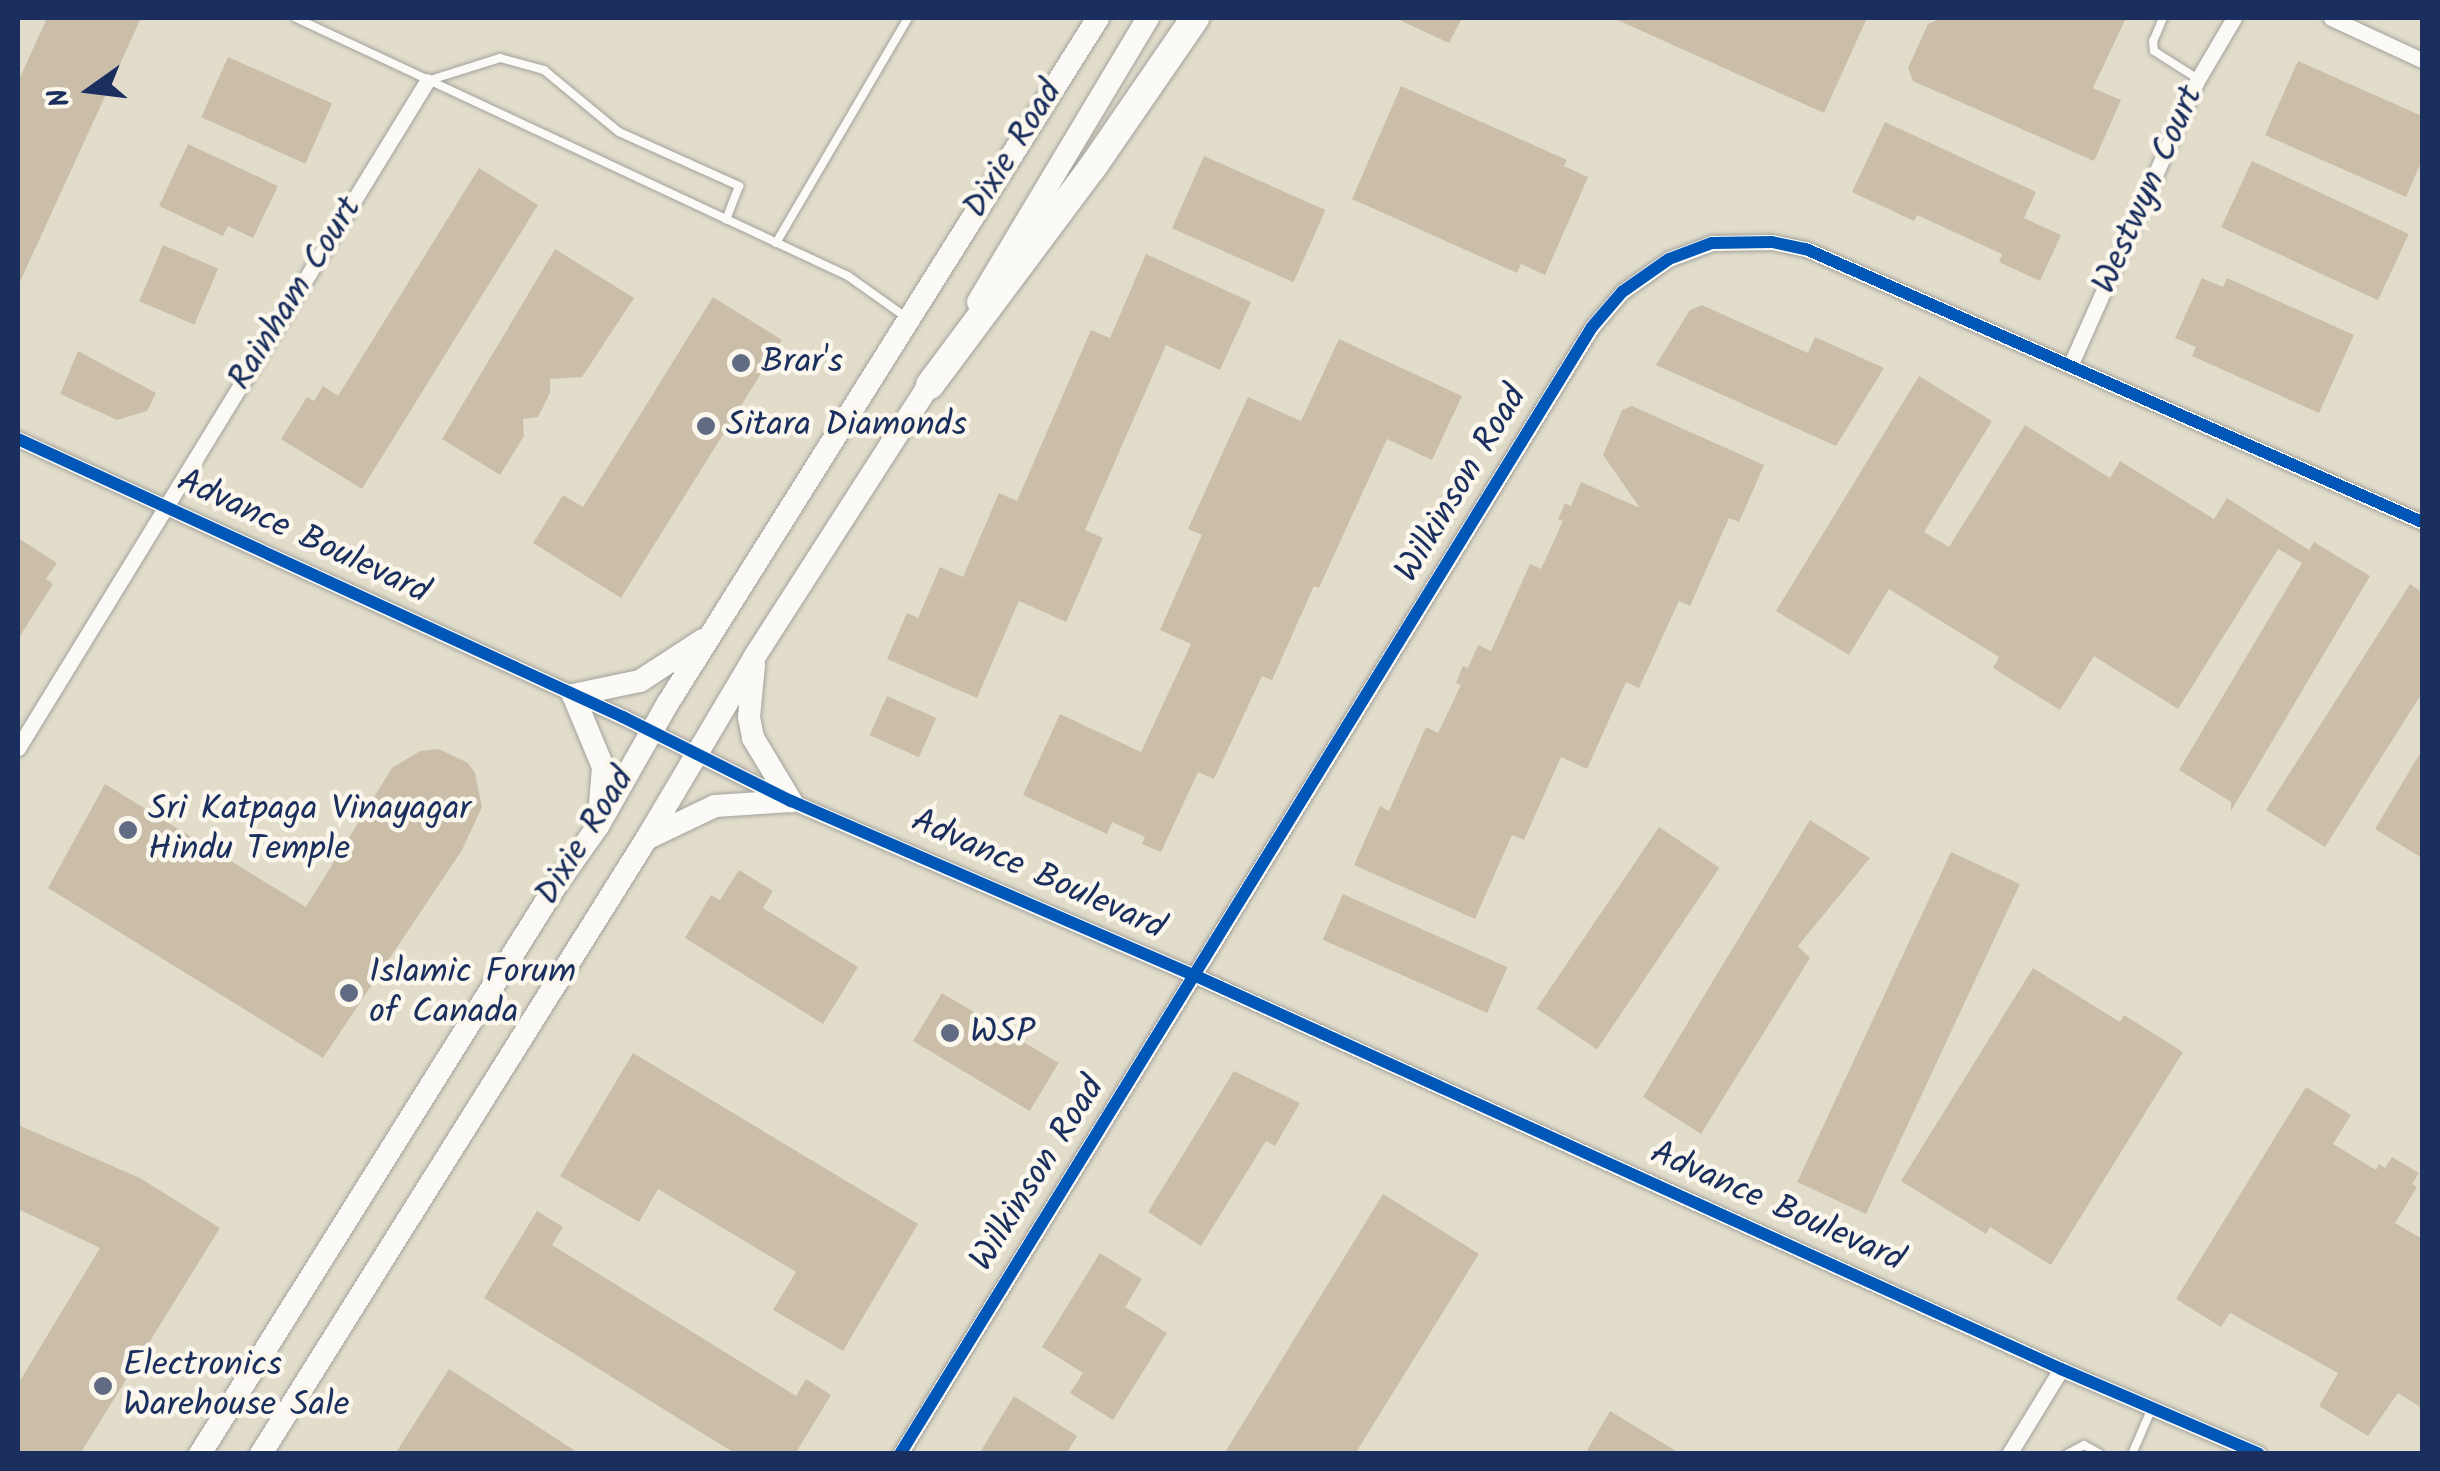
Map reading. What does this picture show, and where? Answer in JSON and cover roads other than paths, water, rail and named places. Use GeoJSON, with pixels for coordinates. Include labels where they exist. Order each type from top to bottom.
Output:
{"type":"FeatureCollection","features":[{"type":"Feature","properties":{"kind":"highway"},"geometry":{"type":"LineString","coordinates":[[930,385],[1092,168],[1195,18]]}},
{"type":"Feature","properties":{"kind":"main road","name":"Dixie Road"},"geometry":{"type":"LineString","coordinates":[[200,1454],[555,887],[598,826],[652,731],[907,318],[1098,18]]}},
{"type":"Feature","properties":{"kind":"main road","name":"Dixie Road"},"geometry":{"type":"LineString","coordinates":[[261,1454],[647,838],[754,656],[930,385],[1148,18]]}},
{"type":"Feature","properties":{"kind":"main road"},"geometry":{"type":"LineString","coordinates":[[598,826],[603,767],[573,695],[640,681],[712,634]]}},
{"type":"Feature","properties":{"kind":"main road"},"geometry":{"type":"LineString","coordinates":[[647,838],[716,806],[791,800],[753,738],[748,718],[754,656]]}},
{"type":"Feature","properties":{"kind":"street","name":"Westwyn Court"},"geometry":{"type":"LineString","coordinates":[[2070,366],[2198,78],[2234,18]]}},
{"type":"Feature","properties":{"kind":"street"},"geometry":{"type":"LineString","coordinates":[[2330,18],[2422,60]]}},
{"type":"Feature","properties":{"kind":"street","name":"Rainham Court"},"geometry":{"type":"LineString","coordinates":[[18,748],[427,81]]}},
{"type":"Feature","properties":{"kind":"street","name":"Wilkinson Road"},"geometry":{"type":"LineString","coordinates":[[900,1454],[1592,326],[1638,281],[1669,259],[1712,243],[1789,245],[1874,276],[2422,522]]}},
{"type":"Feature","properties":{"kind":"street","name":"Advance Boulevard"},"geometry":{"type":"LineString","coordinates":[[18,439],[652,731],[791,800],[1196,976],[2061,1369],[2259,1454]]}},
{"type":"Feature","properties":{"kind":"street"},"geometry":{"type":"LineString","coordinates":[[2009,1454],[2061,1369]]}},
{"type":"Feature","properties":{"kind":"lane"},"geometry":{"type":"LineString","coordinates":[[296,18],[848,276],[907,318]]}},
{"type":"Feature","properties":{"kind":"lane"},"geometry":{"type":"LineString","coordinates":[[776,242],[908,18]]}},
{"type":"Feature","properties":{"kind":"lane"},"geometry":{"type":"LineString","coordinates":[[2162,18],[2153,40],[2154,51],[2198,78]]}},
{"type":"Feature","properties":{"kind":"lane"},"geometry":{"type":"LineString","coordinates":[[427,81],[500,58],[544,70],[620,132],[738,186],[726,220]]}},
{"type":"Feature","properties":{"kind":"lane"},"geometry":{"type":"LineString","coordinates":[[2132,1454],[2152,1408]]}},
{"type":"Feature","properties":{"kind":"lane"},"geometry":{"type":"LineString","coordinates":[[2067,1454],[2084,1445],[2100,1454]]}},
{"type":"Feature","properties":{"kind":"place","name":"Brar's"},"geometry":{"type":"Point","coordinates":[741,363]}},
{"type":"Feature","properties":{"kind":"place","name":"Sitara Diamonds"},"geometry":{"type":"Point","coordinates":[706,426]}},
{"type":"Feature","properties":{"kind":"place","name":"Sri Katpaga Vinayagar Hindu Temple"},"geometry":{"type":"Point","coordinates":[128,830]}},
{"type":"Feature","properties":{"kind":"place","name":"Islamic Forum of Canada"},"geometry":{"type":"Point","coordinates":[349,993]}},
{"type":"Feature","properties":{"kind":"place","name":"WSP"},"geometry":{"type":"Point","coordinates":[950,1033]}},
{"type":"Feature","properties":{"kind":"place","name":"Electronics Warehouse Sale"},"geometry":{"type":"Point","coordinates":[103,1386]}}]}
